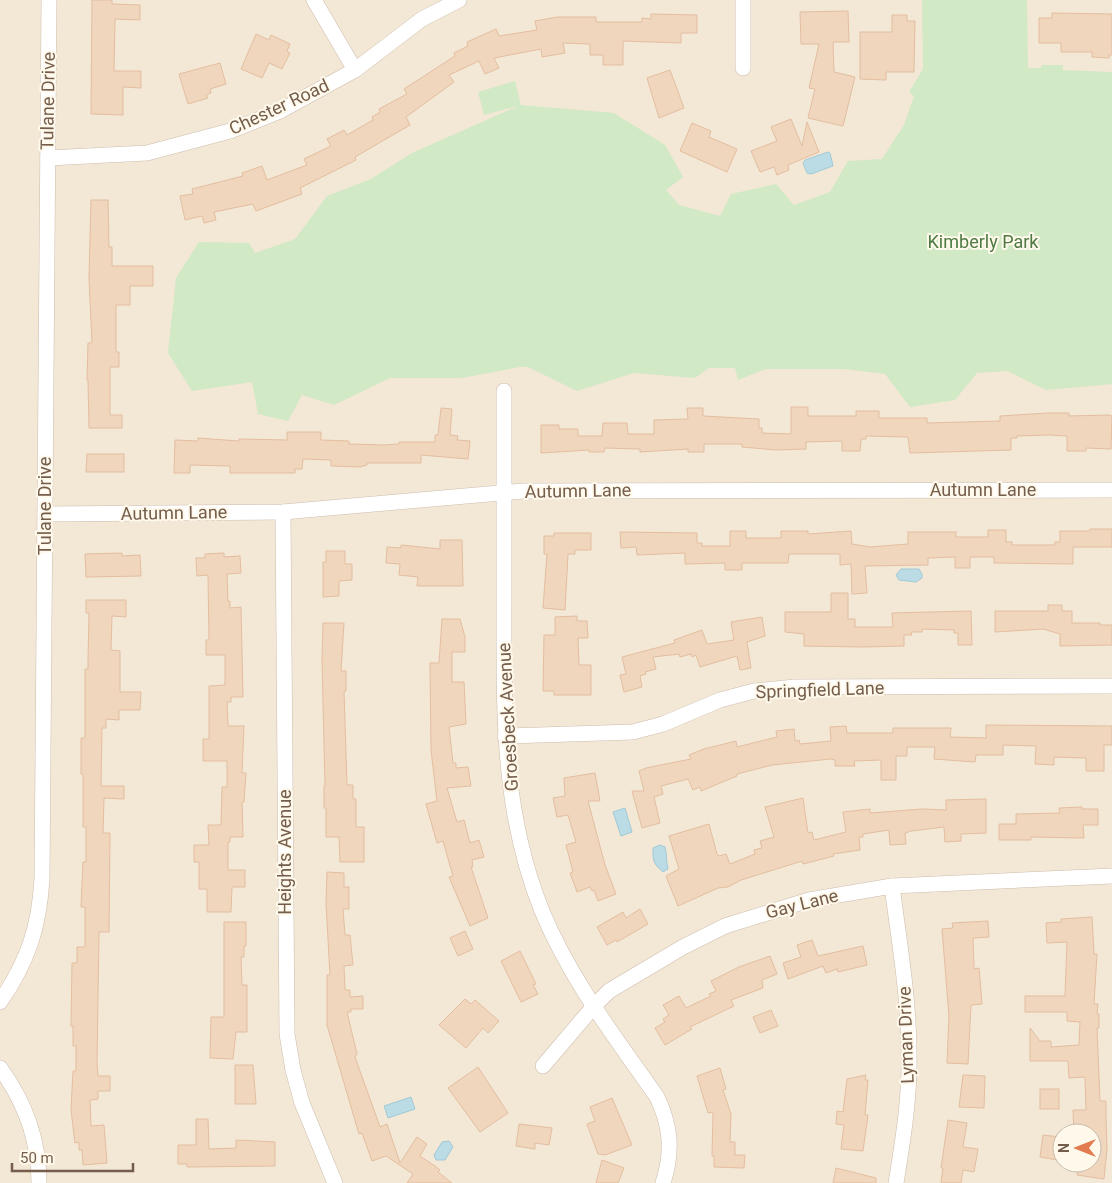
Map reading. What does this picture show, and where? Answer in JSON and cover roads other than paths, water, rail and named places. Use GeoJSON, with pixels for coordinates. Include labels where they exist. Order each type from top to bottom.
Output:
{"type":"FeatureCollection","features":[{"type":"Feature","properties":{"kind":"street","name":"Tulane Drive"},"geometry":{"type":"LineString","coordinates":[[0,1002],[20,969],[32,944],[40,913],[49,0]]}},
{"type":"Feature","properties":{"kind":"street"},"geometry":{"type":"LineString","coordinates":[[314,0],[356,70]]}},
{"type":"Feature","properties":{"kind":"street","name":"Chester Road"},"geometry":{"type":"LineString","coordinates":[[48,158],[147,153],[230,131],[280,111],[356,70],[422,19],[459,0]]}},
{"type":"Feature","properties":{"kind":"street"},"geometry":{"type":"LineString","coordinates":[[743,0],[743,68]]}},
{"type":"Feature","properties":{"kind":"street","name":"Groesbeck Avenue"},"geometry":{"type":"LineString","coordinates":[[504,391],[505,736],[508,784],[528,870],[542,911],[560,948],[594,1006],[657,1097],[664,1112],[669,1129],[670,1150],[663,1183]]}},
{"type":"Feature","properties":{"kind":"street","name":"Autumn Lane"},"geometry":{"type":"LineString","coordinates":[[45,514],[283,512],[504,493],[1112,490]]}},
{"type":"Feature","properties":{"kind":"street","name":"Heights Avenue"},"geometry":{"type":"LineString","coordinates":[[283,512],[287,1034],[293,1070],[302,1103],[335,1183]]}},
{"type":"Feature","properties":{"kind":"street","name":"Springfield Lane"},"geometry":{"type":"LineString","coordinates":[[505,736],[632,732],[663,724],[720,700],[754,691],[795,687],[1112,686]]}},
{"type":"Feature","properties":{"kind":"street","name":"Gay Lane"},"geometry":{"type":"LineString","coordinates":[[543,1066],[609,991],[684,947],[725,926],[809,900],[892,886],[1112,876]]}},
{"type":"Feature","properties":{"kind":"street","name":"Lyman Drive"},"geometry":{"type":"LineString","coordinates":[[892,886],[910,1053],[903,1141],[896,1183]]}},
{"type":"Feature","properties":{"kind":"street"},"geometry":{"type":"LineString","coordinates":[[0,1068],[20,1100],[30,1124],[37,1147],[38,1183]]}},
{"type":"Feature","properties":{"kind":"water"},"geometry":{"type":"Polygon","coordinates":[[[828,152],[830,153],[833,166],[811,174],[807,173],[803,163],[805,160],[828,152]]]}},
{"type":"Feature","properties":{"kind":"water"},"geometry":{"type":"Polygon","coordinates":[[[901,569],[919,569],[922,578],[916,582],[899,580],[896,575],[901,569]]]}},
{"type":"Feature","properties":{"kind":"water"},"geometry":{"type":"Polygon","coordinates":[[[625,808],[632,832],[621,836],[613,812],[625,808]]]}},
{"type":"Feature","properties":{"kind":"water"},"geometry":{"type":"Polygon","coordinates":[[[660,845],[665,847],[668,869],[663,872],[655,864],[653,856],[653,848],[660,845]]]}},
{"type":"Feature","properties":{"kind":"water"},"geometry":{"type":"Polygon","coordinates":[[[411,1097],[415,1109],[388,1118],[384,1106],[411,1097]]]}},
{"type":"Feature","properties":{"kind":"water"},"geometry":{"type":"Polygon","coordinates":[[[449,1141],[453,1147],[445,1160],[436,1160],[434,1155],[442,1142],[449,1141]]]}},
{"type":"Feature","properties":{"kind":"park label","name":"Kimberly Park"},"geometry":{"type":"Point","coordinates":[983,242]}}]}
